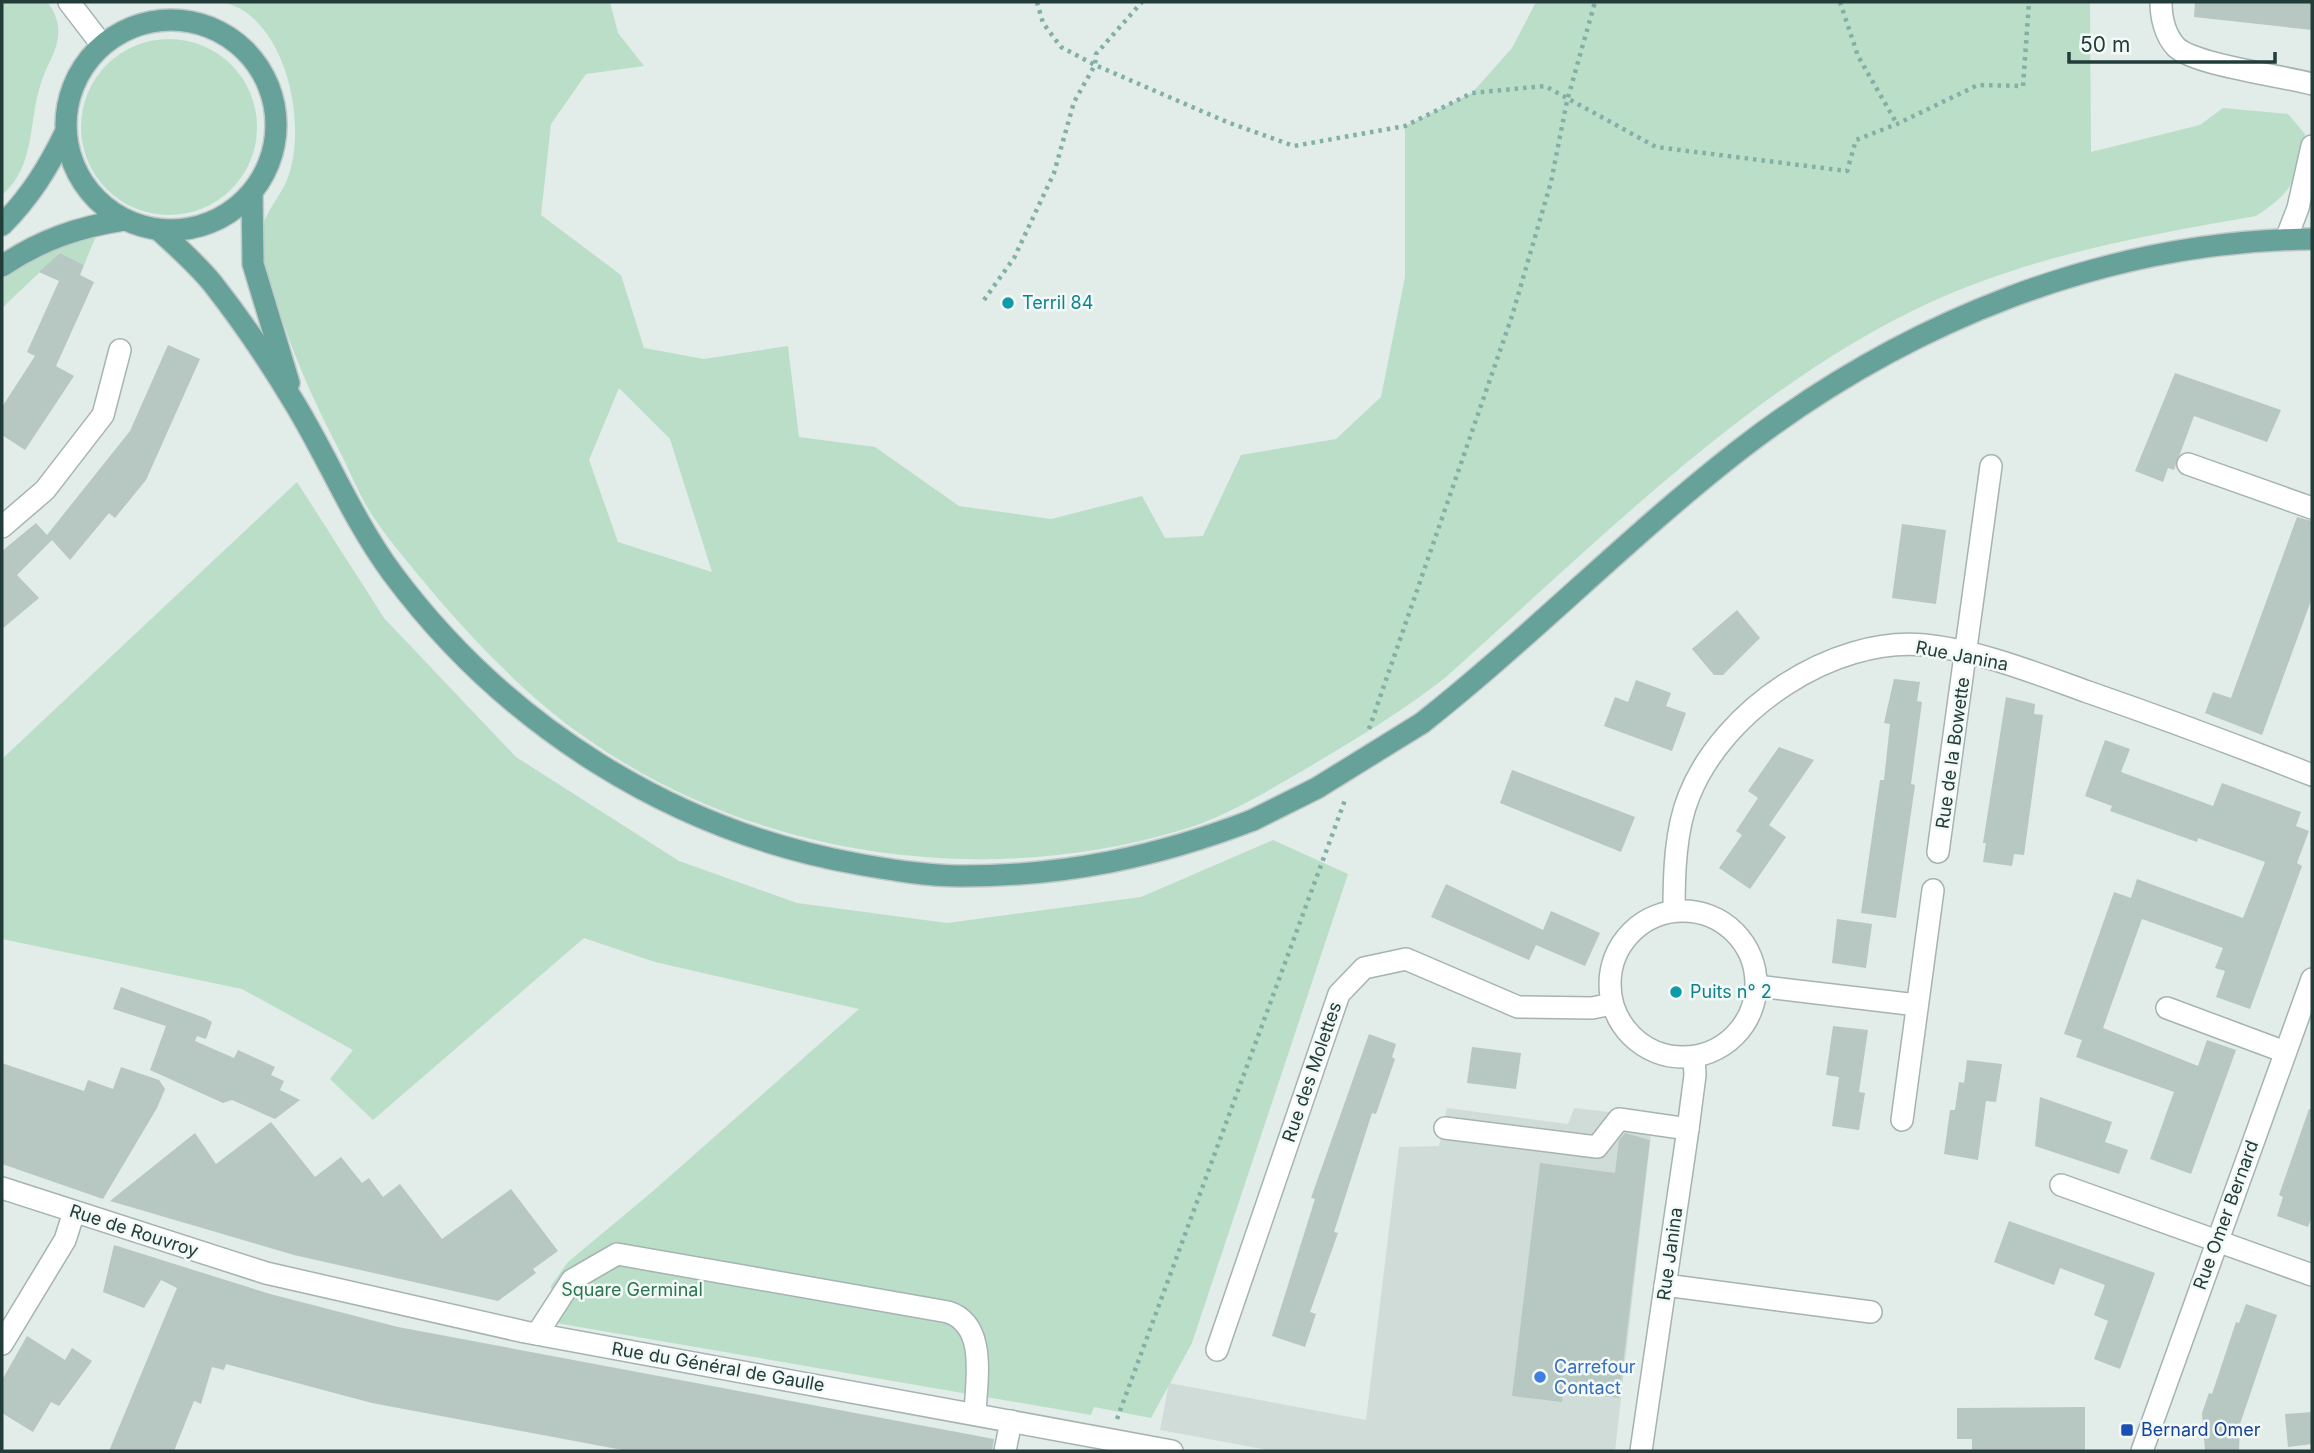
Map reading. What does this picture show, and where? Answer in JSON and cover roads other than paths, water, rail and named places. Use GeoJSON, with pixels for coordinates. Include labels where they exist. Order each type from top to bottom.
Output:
{"type":"FeatureCollection","features":[{"type":"Feature","properties":{"kind":"main road"},"geometry":{"type":"LineString","coordinates":[[185,20],[227,36],[245,50],[259,67],[275,108],[272,153],[252,193],[233,210],[210,223],[184,230],[159,230],[124,220],[90,193],[73,164],[65,133],[66,108],[73,84],[85,63],[102,45],[120,32],[141,23],[185,20]]}},
{"type":"Feature","properties":{"kind":"main road"},"geometry":{"type":"LineString","coordinates":[[2,225],[25,202],[48,169],[65,133]]}},
{"type":"Feature","properties":{"kind":"main road"},"geometry":{"type":"LineString","coordinates":[[252,193],[253,264],[296,405]]}},
{"type":"Feature","properties":{"kind":"main road"},"geometry":{"type":"LineString","coordinates":[[2,266],[54,236],[90,225],[124,220]]}},
{"type":"Feature","properties":{"kind":"main road"},"geometry":{"type":"LineString","coordinates":[[159,230],[212,282],[296,405],[354,515],[429,620],[480,674],[534,719],[592,760],[646,792],[714,825],[782,847],[842,861],[958,876],[1069,870],[1124,861],[1187,845],[1253,820],[1317,788],[1422,723],[1486,673],[1738,452],[1794,410],[1872,361],[1953,319],[2007,296],[2073,275],[2179,250],[2286,239],[2312,239]]}},
{"type":"Feature","properties":{"kind":"street"},"geometry":{"type":"LineString","coordinates":[[69,2],[102,45]]}},
{"type":"Feature","properties":{"kind":"street"},"geometry":{"type":"LineString","coordinates":[[2161,2],[2167,34],[2177,48],[2195,58],[2312,84]]}},
{"type":"Feature","properties":{"kind":"street"},"geometry":{"type":"LineString","coordinates":[[2286,239],[2298,208],[2312,146]]}},
{"type":"Feature","properties":{"kind":"street"},"geometry":{"type":"LineString","coordinates":[[2,527],[45,490],[103,415],[120,349]]}},
{"type":"Feature","properties":{"kind":"street"},"geometry":{"type":"LineString","coordinates":[[2188,464],[2312,509]]}},
{"type":"Feature","properties":{"kind":"street","name":"Rue de la Bowette"},"geometry":{"type":"LineString","coordinates":[[1938,852],[1991,466]]}},
{"type":"Feature","properties":{"kind":"street","name":"Rue Janina"},"geometry":{"type":"LineString","coordinates":[[1674,911],[1682,819],[1689,794],[1730,730],[1760,701],[1814,667],[1884,646],[1924,645],[2004,662],[2193,729],[2312,775]]}},
{"type":"Feature","properties":{"kind":"street"},"geometry":{"type":"LineString","coordinates":[[1902,1120],[1933,890]]}},
{"type":"Feature","properties":{"kind":"street"},"geometry":{"type":"LineString","coordinates":[[1674,911],[1707,915],[1737,934],[1754,965],[1757,986],[1749,1017],[1740,1032],[1711,1053],[1676,1058],[1643,1046],[1629,1035],[1612,1004],[1611,969],[1626,937],[1655,916],[1674,911]]}},
{"type":"Feature","properties":{"kind":"street","name":"Rue des Molettes"},"geometry":{"type":"LineString","coordinates":[[1217,1350],[1339,994],[1364,968],[1406,959],[1518,1007],[1592,1008],[1612,1004]]}},
{"type":"Feature","properties":{"kind":"street","name":"Rue Omer Bernard"},"geometry":{"type":"LineString","coordinates":[[2141,1451],[2312,979]]}},
{"type":"Feature","properties":{"kind":"street"},"geometry":{"type":"LineString","coordinates":[[1757,986],[1917,1006]]}},
{"type":"Feature","properties":{"kind":"street"},"geometry":{"type":"LineString","coordinates":[[2167,1007],[2286,1052]]}},
{"type":"Feature","properties":{"kind":"street","name":"Rue Janina"},"geometry":{"type":"LineString","coordinates":[[1641,1451],[1688,1129],[1695,1075],[1694,1057]]}},
{"type":"Feature","properties":{"kind":"street"},"geometry":{"type":"LineString","coordinates":[[1445,1128],[1597,1147],[1619,1119],[1688,1129]]}},
{"type":"Feature","properties":{"kind":"street"},"geometry":{"type":"LineString","coordinates":[[2060,1185],[2312,1275]]}},
{"type":"Feature","properties":{"kind":"street","name":"Rue de Rouvroy"},"geometry":{"type":"LineString","coordinates":[[2,1188],[266,1273]]}},
{"type":"Feature","properties":{"kind":"street"},"geometry":{"type":"LineString","coordinates":[[2,1344],[65,1240],[74,1212]]}},
{"type":"Feature","properties":{"kind":"street"},"geometry":{"type":"LineString","coordinates":[[537,1334],[572,1280],[617,1254],[948,1312],[958,1315],[973,1331],[976,1354],[975,1414]]}},
{"type":"Feature","properties":{"kind":"street","name":"Rue du Général de Gaulle"},"geometry":{"type":"LineString","coordinates":[[266,1273],[537,1334],[1172,1451]]}},
{"type":"Feature","properties":{"kind":"street"},"geometry":{"type":"LineString","coordinates":[[1665,1285],[1871,1311]]}},
{"type":"Feature","properties":{"kind":"street"},"geometry":{"type":"LineString","coordinates":[[1005,1451],[1011,1421]]}},
{"type":"Feature","properties":{"kind":"place","name":"Terril 84"},"geometry":{"type":"Point","coordinates":[1008,303]}},
{"type":"Feature","properties":{"kind":"place","name":"Puits n° 2"},"geometry":{"type":"Point","coordinates":[1676,992]}},
{"type":"Feature","properties":{"kind":"place","name":"Carrefour Contact"},"geometry":{"type":"Point","coordinates":[1540,1377]}},
{"type":"Feature","properties":{"kind":"place","name":"Bernard Omer"},"geometry":{"type":"Point","coordinates":[2127,1430]}},
{"type":"Feature","properties":{"kind":"park label","name":"Square Germinal"},"geometry":{"type":"Point","coordinates":[632,1290]}}]}
